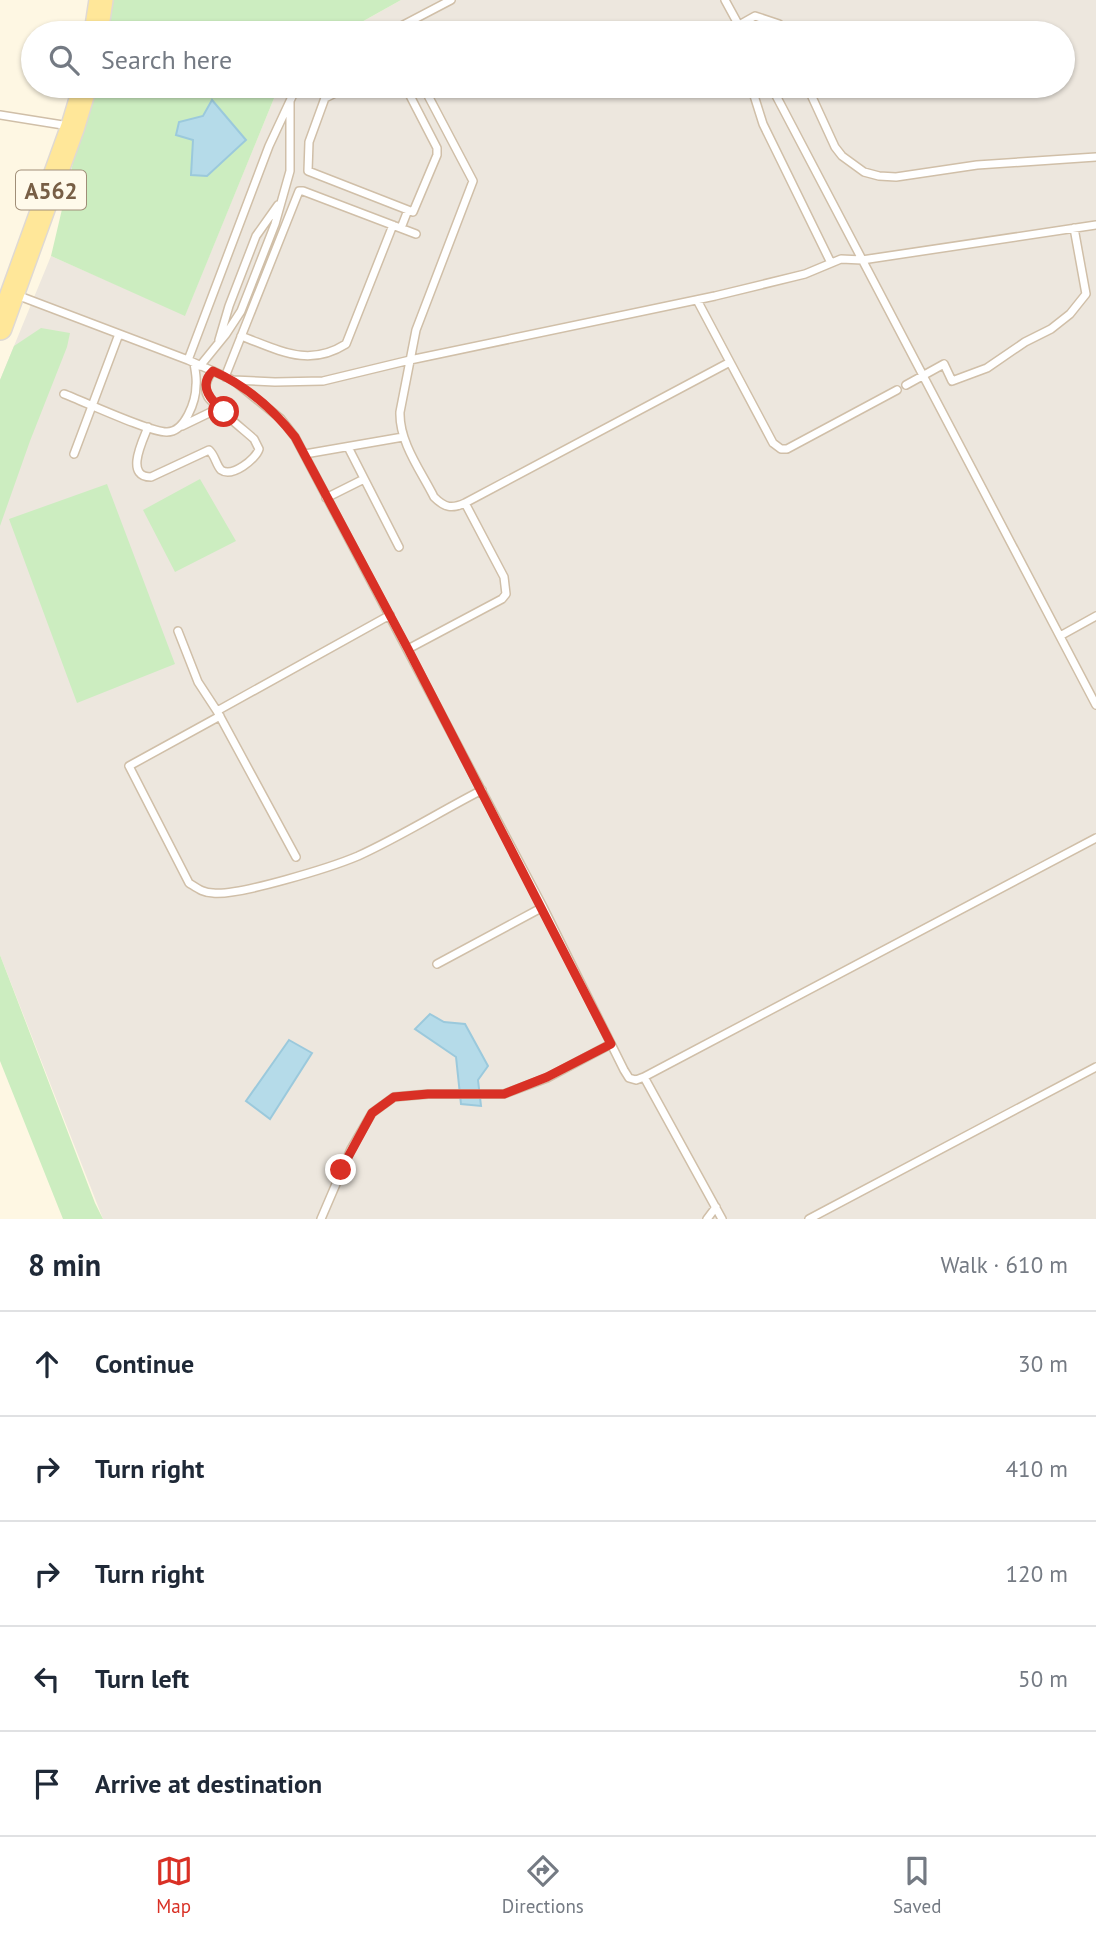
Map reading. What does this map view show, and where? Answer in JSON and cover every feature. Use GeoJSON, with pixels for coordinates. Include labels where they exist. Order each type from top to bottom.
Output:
{"type":"FeatureCollection","features":[{"type":"Feature","properties":{"kind":"main road"},"geometry":{"type":"LineString","coordinates":[[98,21],[101,0]]}},
{"type":"Feature","properties":{"kind":"main road","name":"A562"},"geometry":{"type":"LineString","coordinates":[[0,328],[81,98]]}},
{"type":"Feature","properties":{"kind":"lane"},"geometry":{"type":"LineString","coordinates":[[412,21],[451,0]]}},
{"type":"Feature","properties":{"kind":"lane"},"geometry":{"type":"LineString","coordinates":[[725,0],[736,21]]}},
{"type":"Feature","properties":{"kind":"lane"},"geometry":{"type":"LineString","coordinates":[[750,21],[755,16],[770,21]]}},
{"type":"Feature","properties":{"kind":"lane"},"geometry":{"type":"LineString","coordinates":[[194,363],[218,344],[241,311],[288,185],[290,98]]}},
{"type":"Feature","properties":{"kind":"lane"},"geometry":{"type":"LineString","coordinates":[[179,428],[184,423],[195,394],[197,384],[194,363],[269,146],[290,98]]}},
{"type":"Feature","properties":{"kind":"lane"},"geometry":{"type":"LineString","coordinates":[[327,98],[309,142],[308,172],[413,212],[438,148],[411,98]]}},
{"type":"Feature","properties":{"kind":"lane"},"geometry":{"type":"LineString","coordinates":[[429,98],[473,181],[416,330],[400,412],[403,437],[435,497],[447,507],[454,508],[465,503],[730,362]]}},
{"type":"Feature","properties":{"kind":"lane"},"geometry":{"type":"LineString","coordinates":[[755,98],[763,124],[831,264]]}},
{"type":"Feature","properties":{"kind":"lane"},"geometry":{"type":"LineString","coordinates":[[777,98],[1096,705]]}},
{"type":"Feature","properties":{"kind":"lane"},"geometry":{"type":"LineString","coordinates":[[813,98],[835,147],[842,156],[864,172],[878,176],[896,177],[977,164],[1096,158]]}},
{"type":"Feature","properties":{"kind":"lane"},"geometry":{"type":"LineString","coordinates":[[0,115],[73,126]]}},
{"type":"Feature","properties":{"kind":"lane"},"geometry":{"type":"LineString","coordinates":[[218,344],[229,306],[256,236],[275,210],[288,185]]}},
{"type":"Feature","properties":{"kind":"lane"},"geometry":{"type":"LineString","coordinates":[[229,378],[242,336],[299,191],[416,234]]}},
{"type":"Feature","properties":{"kind":"lane"},"geometry":{"type":"LineString","coordinates":[[242,336],[295,357],[320,354],[346,344],[397,226],[408,210]]}},
{"type":"Feature","properties":{"kind":"lane"},"geometry":{"type":"LineString","coordinates":[[229,378],[275,382],[323,381],[410,360],[697,300],[805,274],[841,259],[862,260],[1096,225]]}},
{"type":"Feature","properties":{"kind":"lane"},"geometry":{"type":"LineString","coordinates":[[906,385],[944,365],[952,381],[987,368],[1025,342],[1051,329],[1070,314],[1086,294],[1074,228]]}},
{"type":"Feature","properties":{"kind":"lane"},"geometry":{"type":"LineString","coordinates":[[13,294],[229,378],[281,419],[305,454],[408,649],[629,1078],[636,1080],[644,1077],[1096,838]]}},
{"type":"Feature","properties":{"kind":"lane"},"geometry":{"type":"LineString","coordinates":[[697,300],[773,443],[781,449],[787,449],[897,390]]}},
{"type":"Feature","properties":{"kind":"lane"},"geometry":{"type":"LineString","coordinates":[[74,454],[119,334]]}},
{"type":"Feature","properties":{"kind":"lane"},"geometry":{"type":"LineString","coordinates":[[148,427],[136,459],[139,472],[144,477],[150,477],[209,450],[225,472],[251,461],[259,449],[254,439],[208,397],[206,385],[213,371]]}},
{"type":"Feature","properties":{"kind":"lane"},"geometry":{"type":"LineString","coordinates":[[64,394],[148,427],[169,432],[211,412],[224,412]]}},
{"type":"Feature","properties":{"kind":"lane"},"geometry":{"type":"LineString","coordinates":[[305,454],[403,437]]}},
{"type":"Feature","properties":{"kind":"lane"},"geometry":{"type":"LineString","coordinates":[[348,447],[399,547]]}},
{"type":"Feature","properties":{"kind":"lane"},"geometry":{"type":"LineString","coordinates":[[326,498],[364,480]]}},
{"type":"Feature","properties":{"kind":"lane"},"geometry":{"type":"LineString","coordinates":[[408,649],[502,599],[506,594],[504,577],[465,503]]}},
{"type":"Feature","properties":{"kind":"lane"},"geometry":{"type":"LineString","coordinates":[[390,615],[129,766],[189,883],[202,891],[215,894],[289,878],[358,856],[482,790]]}},
{"type":"Feature","properties":{"kind":"lane"},"geometry":{"type":"LineString","coordinates":[[1060,636],[1096,617]]}},
{"type":"Feature","properties":{"kind":"lane"},"geometry":{"type":"LineString","coordinates":[[178,632],[198,682],[219,713],[296,858]]}},
{"type":"Feature","properties":{"kind":"lane"},"geometry":{"type":"LineString","coordinates":[[438,964],[543,907]]}},
{"type":"Feature","properties":{"kind":"lane"},"geometry":{"type":"LineString","coordinates":[[321,1219],[351,1149],[372,1113],[394,1097],[504,1094],[547,1077],[611,1044]]}},
{"type":"Feature","properties":{"kind":"lane"},"geometry":{"type":"LineString","coordinates":[[809,1219],[1096,1066]]}},
{"type":"Feature","properties":{"kind":"lane"},"geometry":{"type":"LineString","coordinates":[[644,1077],[722,1219]]}},
{"type":"Feature","properties":{"kind":"lane"},"geometry":{"type":"LineString","coordinates":[[707,1219],[716,1208]]}},
{"type":"Feature","properties":{"kind":"shaded area"},"geometry":{"type":"Polygon","coordinates":[[[401,0],[1096,0],[1096,1219],[103,1219],[0,955],[0,380],[51,256],[185,315],[274,98],[1075,98],[1075,21],[363,21],[401,0]]]}},
{"type":"Feature","properties":{"kind":"green space"},"geometry":{"type":"Polygon","coordinates":[[[112,0],[401,0],[363,21],[107,21],[112,0]]]}},
{"type":"Feature","properties":{"kind":"green space"},"geometry":{"type":"Polygon","coordinates":[[[88,98],[274,98],[185,316],[51,256],[88,98]]]}},
{"type":"Feature","properties":{"kind":"green space"},"geometry":{"type":"Polygon","coordinates":[[[41,328],[70,333],[0,526],[0,380],[14,346],[41,328]]]}},
{"type":"Feature","properties":{"kind":"green space"},"geometry":{"type":"Polygon","coordinates":[[[200,479],[236,541],[175,572],[143,510],[200,479]]]}},
{"type":"Feature","properties":{"kind":"green space"},"geometry":{"type":"Polygon","coordinates":[[[107,484],[175,664],[77,703],[9,519],[107,484]]]}},
{"type":"Feature","properties":{"kind":"green space"},"geometry":{"type":"Polygon","coordinates":[[[0,955],[103,1219],[63,1219],[0,1061],[0,955]]]}},
{"type":"Feature","properties":{"kind":"water"},"geometry":{"type":"Polygon","coordinates":[[[212,100],[246,140],[207,176],[191,175],[193,140],[176,135],[179,122],[203,116],[212,100]]]}},
{"type":"Feature","properties":{"kind":"water"},"geometry":{"type":"Polygon","coordinates":[[[430,1014],[444,1022],[465,1024],[488,1066],[478,1080],[481,1106],[461,1104],[456,1057],[415,1029],[430,1014]]]}},
{"type":"Feature","properties":{"kind":"water"},"geometry":{"type":"Polygon","coordinates":[[[289,1040],[312,1053],[270,1119],[246,1101],[289,1040]]]}},
{"type":"Feature","properties":{"kind":"route"},"geometry":{"type":"LineString","coordinates":[[224,412],[208,397],[206,385],[213,371],[233,380],[281,419],[295,437],[543,907],[611,1044],[547,1077],[504,1094],[394,1097],[372,1113],[341,1170]]}}]}
